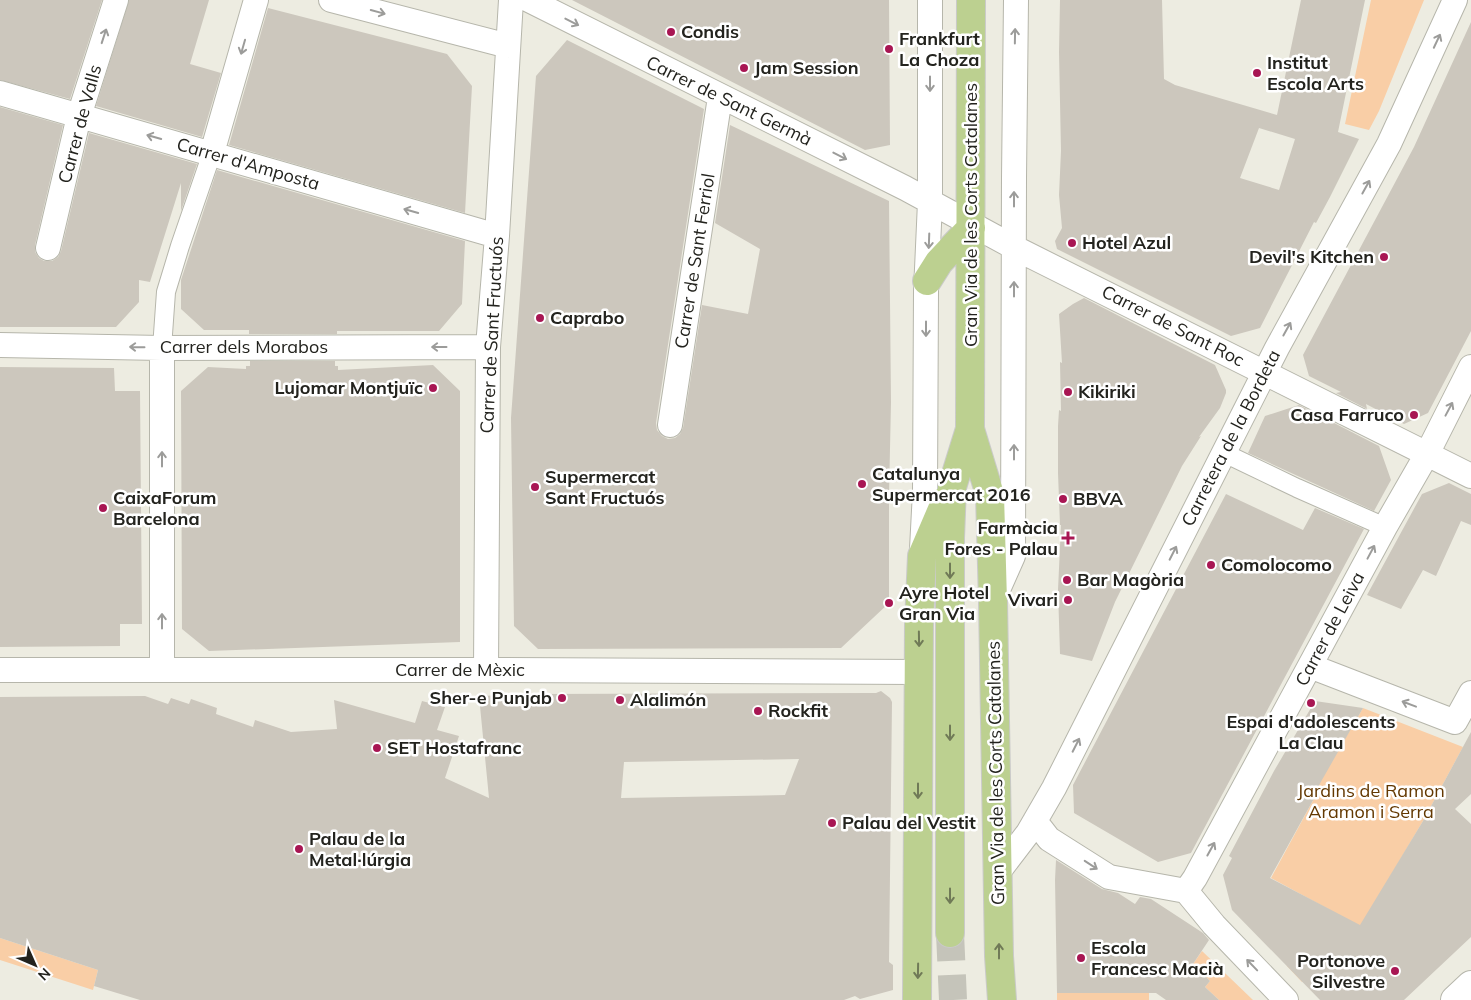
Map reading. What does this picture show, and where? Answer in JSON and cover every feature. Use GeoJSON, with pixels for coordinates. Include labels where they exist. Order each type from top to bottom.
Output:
{"type":"FeatureCollection","features":[{"type":"Feature","properties":{"kind":"main road","name":"Gran Via de les Corts Catalanes"},"geometry":{"type":"LineString","coordinates":[[950,933],[950,538],[952,487],[970,429],[971,0]]}},
{"type":"Feature","properties":{"kind":"main road"},"geometry":{"type":"LineString","coordinates":[[927,280],[939,262],[971,225]]}},
{"type":"Feature","properties":{"kind":"main road","name":"Gran Via de les Corts Catalanes"},"geometry":{"type":"LineString","coordinates":[[970,429],[990,495],[999,956],[1002,1000]]}},
{"type":"Feature","properties":{"kind":"main road"},"geometry":{"type":"LineString","coordinates":[[917,1000],[919,623],[922,556],[952,487]]}},
{"type":"Feature","properties":{"kind":"street","name":"Carrer de Valls"},"geometry":{"type":"LineString","coordinates":[[48,248],[79,116],[116,0]]}},
{"type":"Feature","properties":{"kind":"street"},"geometry":{"type":"LineString","coordinates":[[162,670],[162,348],[166,292],[212,154],[256,0]]}},
{"type":"Feature","properties":{"kind":"street"},"geometry":{"type":"LineString","coordinates":[[331,0],[508,46]]}},
{"type":"Feature","properties":{"kind":"street","name":"Carrer de Sant Fructuós"},"geometry":{"type":"LineString","coordinates":[[486,670],[488,347],[497,236],[511,0]]}},
{"type":"Feature","properties":{"kind":"street","name":"Carrer de Sant Germà"},"geometry":{"type":"LineString","coordinates":[[529,0],[930,202]]}},
{"type":"Feature","properties":{"kind":"street"},"geometry":{"type":"LineString","coordinates":[[922,556],[925,491],[927,280],[930,202],[930,0]]}},
{"type":"Feature","properties":{"kind":"street"},"geometry":{"type":"LineString","coordinates":[[993,601],[1013,556],[1016,0]]}},
{"type":"Feature","properties":{"kind":"street","name":"Carretera de la Bordeta"},"geometry":{"type":"LineString","coordinates":[[998,871],[1028,833],[1054,788],[1277,348],[1389,144],[1455,0]]}},
{"type":"Feature","properties":{"kind":"street","name":"Carrer d'Amposta"},"geometry":{"type":"LineString","coordinates":[[0,93],[497,236]]}},
{"type":"Feature","properties":{"kind":"street","name":"Carrer de Sant Ferriol"},"geometry":{"type":"LineString","coordinates":[[670,425],[720,97]]}},
{"type":"Feature","properties":{"kind":"street","name":"Carrer de Sant Roc"},"geometry":{"type":"LineString","coordinates":[[930,202],[1014,247],[1471,476]]}},
{"type":"Feature","properties":{"kind":"street","name":"Carrer dels Morabos"},"geometry":{"type":"LineString","coordinates":[[0,346],[162,348],[488,347]]}},
{"type":"Feature","properties":{"kind":"street","name":"Carrer de Leiva"},"geometry":{"type":"LineString","coordinates":[[1186,891],[1200,869],[1384,527],[1427,454],[1471,367]]}},
{"type":"Feature","properties":{"kind":"street"},"geometry":{"type":"LineString","coordinates":[[1224,453],[1384,527]]}},
{"type":"Feature","properties":{"kind":"street"},"geometry":{"type":"LineString","coordinates":[[1310,666],[1463,724],[1471,693]]}},
{"type":"Feature","properties":{"kind":"street","name":"Carrer de Mèxic"},"geometry":{"type":"LineString","coordinates":[[0,670],[919,672]]}},
{"type":"Feature","properties":{"kind":"street"},"geometry":{"type":"LineString","coordinates":[[1035,821],[1049,839],[1109,877],[1186,891],[1214,925],[1286,1000]]}},
{"type":"Feature","properties":{"kind":"street"},"geometry":{"type":"LineString","coordinates":[[1455,1000],[1471,985]]}},
{"type":"Feature","properties":{"kind":"green space"},"geometry":{"type":"Polygon","coordinates":[[[1371,0],[1424,0],[1379,111],[1369,130],[1345,124],[1371,0]]]}},
{"type":"Feature","properties":{"kind":"green space","name":"Jardins de Ramon Aramon i Serra"},"geometry":{"type":"Polygon","coordinates":[[[1363,708],[1463,747],[1423,821],[1362,924],[1302,982],[1287,966],[1304,950],[1330,910],[1271,878],[1316,795],[1313,793],[1363,708]]]}},
{"type":"Feature","properties":{"kind":"green space"},"geometry":{"type":"Polygon","coordinates":[[[0,938],[98,970],[93,990],[0,960],[0,938]]]}},
{"type":"Feature","properties":{"kind":"green space"},"geometry":{"type":"Polygon","coordinates":[[[1202,951],[1253,1000],[1219,1000],[1205,987],[1210,981],[1193,964],[1202,951]]]}},
{"type":"Feature","properties":{"kind":"green space"},"geometry":{"type":"Polygon","coordinates":[[[1057,993],[1149,993],[1149,1000],[1057,1000],[1057,993]]]}},
{"type":"Feature","properties":{"kind":"building"},"geometry":{"type":"Polygon","coordinates":[[[0,0],[102,0],[70,99],[0,80],[0,0]]]}},
{"type":"Feature","properties":{"kind":"building"},"geometry":{"type":"Polygon","coordinates":[[[129,0],[209,0],[190,64],[221,73],[202,137],[96,106],[129,0]]]}},
{"type":"Feature","properties":{"kind":"building"},"geometry":{"type":"Polygon","coordinates":[[[572,0],[889,0],[890,145],[865,150],[572,0]]]}},
{"type":"Feature","properties":{"kind":"building"},"geometry":{"type":"Polygon","coordinates":[[[1060,0],[1162,0],[1164,79],[1175,85],[1277,115],[1301,0],[1365,0],[1338,132],[1359,139],[1260,328],[1231,336],[1057,249],[1055,241],[1062,228],[1059,195],[1061,151],[1060,0]],[[1259,128],[1240,178],[1279,190],[1295,139],[1259,128]]]}},
{"type":"Feature","properties":{"kind":"building"},"geometry":{"type":"Polygon","coordinates":[[[268,8],[447,54],[472,86],[465,213],[229,145],[268,8]]]}},
{"type":"Feature","properties":{"kind":"building"},"geometry":{"type":"Polygon","coordinates":[[[1471,22],[1471,331],[1428,413],[1404,424],[1366,404],[1367,409],[1336,393],[1341,392],[1309,376],[1303,355],[1414,147],[1471,22]]]}},
{"type":"Feature","properties":{"kind":"building"},"geometry":{"type":"Polygon","coordinates":[[[567,40],[704,109],[656,423],[657,430],[668,439],[675,438],[683,428],[702,305],[748,314],[760,249],[715,223],[730,125],[889,201],[891,402],[889,603],[841,648],[538,649],[514,626],[511,418],[536,76],[567,40]]]}},
{"type":"Feature","properties":{"kind":"building"},"geometry":{"type":"Polygon","coordinates":[[[0,107],[63,125],[35,245],[35,252],[44,261],[52,261],[58,257],[61,251],[89,133],[197,164],[181,211],[181,183],[150,282],[139,280],[139,302],[116,327],[0,327],[0,107]]]}},
{"type":"Feature","properties":{"kind":"building"},"geometry":{"type":"Polygon","coordinates":[[[217,170],[465,241],[462,304],[439,331],[337,331],[337,334],[249,334],[249,330],[204,330],[181,309],[181,280],[217,170]]]}},
{"type":"Feature","properties":{"kind":"building"},"geometry":{"type":"Polygon","coordinates":[[[1084,298],[1215,365],[1226,390],[1220,408],[1199,437],[1201,436],[1182,466],[1115,602],[1092,661],[1060,654],[1058,590],[1061,525],[1058,426],[1059,410],[1061,411],[1060,362],[1062,363],[1059,314],[1084,298]]]}},
{"type":"Feature","properties":{"kind":"building"},"geometry":{"type":"Polygon","coordinates":[[[250,361],[335,361],[335,366],[338,366],[338,370],[433,365],[460,391],[460,642],[209,651],[182,629],[181,391],[208,367],[246,369],[246,366],[250,366],[250,361]]]}},
{"type":"Feature","properties":{"kind":"building","name":"CaixaForum Barcelona"},"geometry":{"type":"Polygon","coordinates":[[[0,367],[114,368],[115,391],[140,391],[142,624],[120,624],[120,646],[0,647],[0,367]]]}},
{"type":"Feature","properties":{"kind":"building"},"geometry":{"type":"Polygon","coordinates":[[[1299,405],[1379,446],[1391,480],[1374,511],[1248,453],[1265,416],[1299,405]]]}},
{"type":"Feature","properties":{"kind":"building"},"geometry":{"type":"Polygon","coordinates":[[[1449,483],[1471,494],[1471,525],[1461,521],[1436,576],[1423,570],[1401,609],[1367,595],[1422,494],[1449,483]]]}},
{"type":"Feature","properties":{"kind":"building"},"geometry":{"type":"Polygon","coordinates":[[[1226,494],[1303,530],[1315,508],[1364,529],[1191,853],[1158,862],[1074,813],[1073,785],[1226,494]]]}},
{"type":"Feature","properties":{"kind":"building"},"geometry":{"type":"Polygon","coordinates":[[[881,691],[892,702],[889,962],[893,965],[893,990],[860,999],[855,996],[844,1000],[140,1000],[94,986],[98,970],[0,938],[0,697],[145,696],[168,704],[171,698],[189,704],[191,699],[217,708],[216,714],[253,727],[255,720],[291,732],[337,729],[334,700],[415,723],[422,701],[445,707],[437,730],[459,736],[445,778],[489,798],[479,696],[540,694],[876,693],[881,691]],[[799,759],[624,762],[621,798],[785,795],[799,759]]]}},
{"type":"Feature","properties":{"kind":"building"},"geometry":{"type":"Polygon","coordinates":[[[1315,701],[1363,708],[1314,794],[1316,795],[1270,878],[1360,925],[1423,821],[1471,732],[1471,794],[1455,809],[1471,824],[1471,937],[1404,1000],[1320,1000],[1232,910],[1223,875],[1232,858],[1229,856],[1274,771],[1315,701]]]}},
{"type":"Feature","properties":{"kind":"building"},"geometry":{"type":"Polygon","coordinates":[[[1056,860],[1102,889],[1118,893],[1135,904],[1140,897],[1151,899],[1203,933],[1209,940],[1193,964],[1210,981],[1205,987],[1219,1000],[1166,1000],[1156,993],[1057,993],[1056,860]]]}},
{"type":"Feature","properties":{"kind":"tunnel"},"geometry":{"type":"LineString","coordinates":[[950,933],[953,1000]]}},
{"type":"Feature","properties":{"kind":"place","name":"Condis"},"geometry":{"type":"Point","coordinates":[671,32]}},
{"type":"Feature","properties":{"kind":"place","name":"Frankfurt La Choza"},"geometry":{"type":"Point","coordinates":[889,49]}},
{"type":"Feature","properties":{"kind":"place","name":"Jam Session"},"geometry":{"type":"Point","coordinates":[744,68]}},
{"type":"Feature","properties":{"kind":"place","name":"Institut Escola Arts"},"geometry":{"type":"Point","coordinates":[1257,73]}},
{"type":"Feature","properties":{"kind":"place","name":"Hotel Azul"},"geometry":{"type":"Point","coordinates":[1072,243]}},
{"type":"Feature","properties":{"kind":"place","name":"Devil's Kitchen"},"geometry":{"type":"Point","coordinates":[1384,257]}},
{"type":"Feature","properties":{"kind":"place","name":"Caprabo"},"geometry":{"type":"Point","coordinates":[540,318]}},
{"type":"Feature","properties":{"kind":"place","name":"Lujomar Montjuïc"},"geometry":{"type":"Point","coordinates":[433,388]}},
{"type":"Feature","properties":{"kind":"place","name":"Kikiriki"},"geometry":{"type":"Point","coordinates":[1068,392]}},
{"type":"Feature","properties":{"kind":"place","name":"Casa Farruco"},"geometry":{"type":"Point","coordinates":[1414,415]}},
{"type":"Feature","properties":{"kind":"place","name":"Catalunya Supermercat 2016"},"geometry":{"type":"Point","coordinates":[862,484]}},
{"type":"Feature","properties":{"kind":"place","name":"Supermercat Sant Fructuós"},"geometry":{"type":"Point","coordinates":[535,487]}},
{"type":"Feature","properties":{"kind":"place","name":"BBVA"},"geometry":{"type":"Point","coordinates":[1063,499]}},
{"type":"Feature","properties":{"kind":"place","name":"CaixaForum Barcelona"},"geometry":{"type":"Point","coordinates":[103,508]}},
{"type":"Feature","properties":{"kind":"place","name":"Farmàcia Fores - Palau"},"geometry":{"type":"Point","coordinates":[1068,538]}},
{"type":"Feature","properties":{"kind":"place","name":"Comolocomo"},"geometry":{"type":"Point","coordinates":[1211,565]}},
{"type":"Feature","properties":{"kind":"place","name":"Bar Magòria"},"geometry":{"type":"Point","coordinates":[1067,580]}},
{"type":"Feature","properties":{"kind":"place","name":"Vivari"},"geometry":{"type":"Point","coordinates":[1068,600]}},
{"type":"Feature","properties":{"kind":"place","name":"Ayre Hotel Gran Via"},"geometry":{"type":"Point","coordinates":[889,603]}},
{"type":"Feature","properties":{"kind":"place","name":"Sher-e Punjab"},"geometry":{"type":"Point","coordinates":[562,698]}},
{"type":"Feature","properties":{"kind":"place","name":"Alalimón"},"geometry":{"type":"Point","coordinates":[620,700]}},
{"type":"Feature","properties":{"kind":"place","name":"Espai d'adolescents La Clau"},"geometry":{"type":"Point","coordinates":[1311,703]}},
{"type":"Feature","properties":{"kind":"place","name":"Rockfit"},"geometry":{"type":"Point","coordinates":[758,711]}},
{"type":"Feature","properties":{"kind":"place","name":"SET Hostafranc"},"geometry":{"type":"Point","coordinates":[377,748]}},
{"type":"Feature","properties":{"kind":"place","name":"Palau del Vestit"},"geometry":{"type":"Point","coordinates":[832,823]}},
{"type":"Feature","properties":{"kind":"place","name":"Palau de la Metal·lúrgia"},"geometry":{"type":"Point","coordinates":[299,849]}},
{"type":"Feature","properties":{"kind":"place","name":"Escola Francesc Macià"},"geometry":{"type":"Point","coordinates":[1081,958]}},
{"type":"Feature","properties":{"kind":"place","name":"Portonove Silvestre"},"geometry":{"type":"Point","coordinates":[1395,971]}}]}
